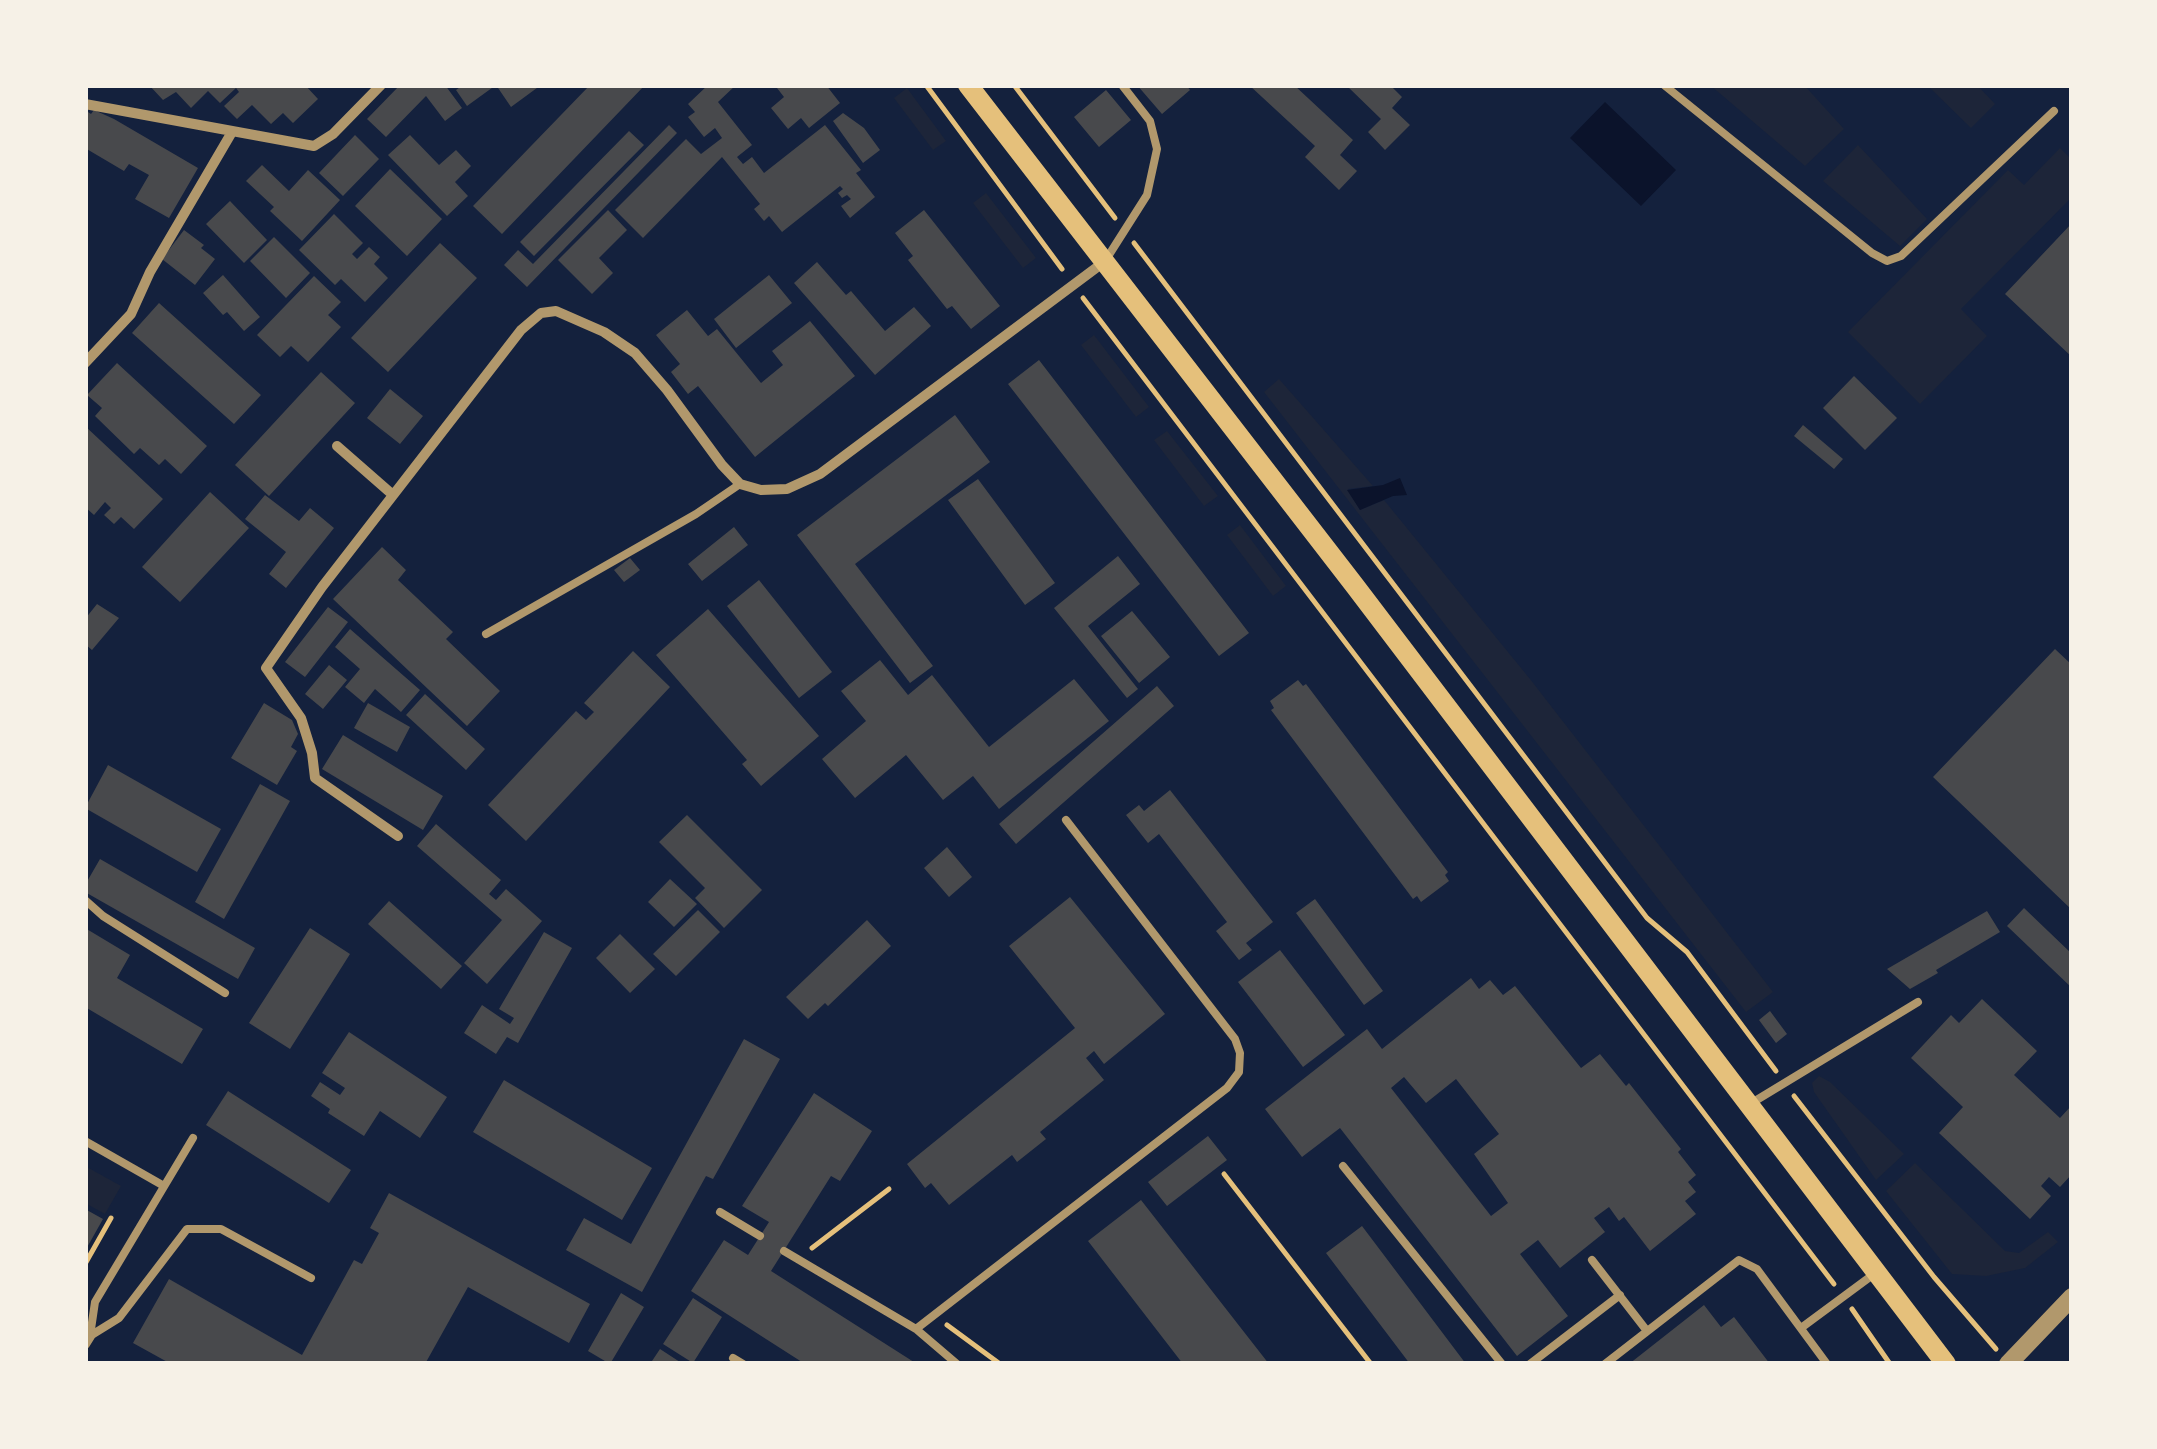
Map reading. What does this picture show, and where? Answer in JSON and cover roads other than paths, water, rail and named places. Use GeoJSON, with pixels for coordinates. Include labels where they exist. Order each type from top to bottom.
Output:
{"type":"FeatureCollection","features":[{"type":"Feature","properties":{"kind":"main road"},"geometry":{"type":"LineString","coordinates":[[968,85],[1946,1364]]}},
{"type":"Feature","properties":{"kind":"street"},"geometry":{"type":"LineString","coordinates":[[85,104],[314,146],[333,134],[381,85]]}},
{"type":"Feature","properties":{"kind":"street"},"geometry":{"type":"LineString","coordinates":[[85,363],[132,314],[150,272],[232,132]]}},
{"type":"Feature","properties":{"kind":"street"},"geometry":{"type":"LineString","coordinates":[[398,836],[315,778],[301,718],[266,668],[322,587],[520,330],[541,314],[556,310],[604,332],[636,353],[740,484],[761,490],[786,489],[820,474],[1104,262]]}},
{"type":"Feature","properties":{"kind":"street"},"geometry":{"type":"LineString","coordinates":[[337,446],[393,495]]}},
{"type":"Feature","properties":{"kind":"street"},"geometry":{"type":"LineString","coordinates":[[2009,1364],[2072,1297]]}},
{"type":"Feature","properties":{"kind":"lane"},"geometry":{"type":"LineString","coordinates":[[1104,262],[1146,194],[1158,149],[1150,120],[1122,85]]}},
{"type":"Feature","properties":{"kind":"lane"},"geometry":{"type":"LineString","coordinates":[[1664,85],[1872,253],[1887,261],[1901,256],[2054,112]]}},
{"type":"Feature","properties":{"kind":"lane"},"geometry":{"type":"LineString","coordinates":[[486,634],[696,514],[740,484]]}},
{"type":"Feature","properties":{"kind":"lane"},"geometry":{"type":"LineString","coordinates":[[916,1329],[1227,1088],[1238,1072],[1240,1054],[1235,1039],[1066,820]]}},
{"type":"Feature","properties":{"kind":"lane"},"geometry":{"type":"LineString","coordinates":[[85,900],[103,916],[225,993]]}},
{"type":"Feature","properties":{"kind":"lane"},"geometry":{"type":"LineString","coordinates":[[1750,1104],[1918,1002]]}},
{"type":"Feature","properties":{"kind":"lane"},"geometry":{"type":"LineString","coordinates":[[87,1340],[95,1302],[193,1138]]}},
{"type":"Feature","properties":{"kind":"lane"},"geometry":{"type":"LineString","coordinates":[[85,1141],[164,1186]]}},
{"type":"Feature","properties":{"kind":"lane"},"geometry":{"type":"LineString","coordinates":[[1342,1166],[1502,1364]]}},
{"type":"Feature","properties":{"kind":"lane"},"geometry":{"type":"LineString","coordinates":[[720,1212],[760,1236]]}},
{"type":"Feature","properties":{"kind":"lane"},"geometry":{"type":"LineString","coordinates":[[87,1340],[119,1318],[187,1229],[221,1228],[311,1278]]}},
{"type":"Feature","properties":{"kind":"lane"},"geometry":{"type":"LineString","coordinates":[[784,1250],[916,1329],[957,1364]]}},
{"type":"Feature","properties":{"kind":"lane"},"geometry":{"type":"LineString","coordinates":[[1592,1260],[1647,1331]]}},
{"type":"Feature","properties":{"kind":"lane"},"geometry":{"type":"LineString","coordinates":[[1604,1364],[1739,1260],[1757,1270],[1828,1364]]}},
{"type":"Feature","properties":{"kind":"lane"},"geometry":{"type":"LineString","coordinates":[[1801,1328],[1878,1272]]}},
{"type":"Feature","properties":{"kind":"lane"},"geometry":{"type":"LineString","coordinates":[[1530,1364],[1620,1295]]}},
{"type":"Feature","properties":{"kind":"lane"},"geometry":{"type":"LineString","coordinates":[[733,1358],[743,1364]]}}]}
